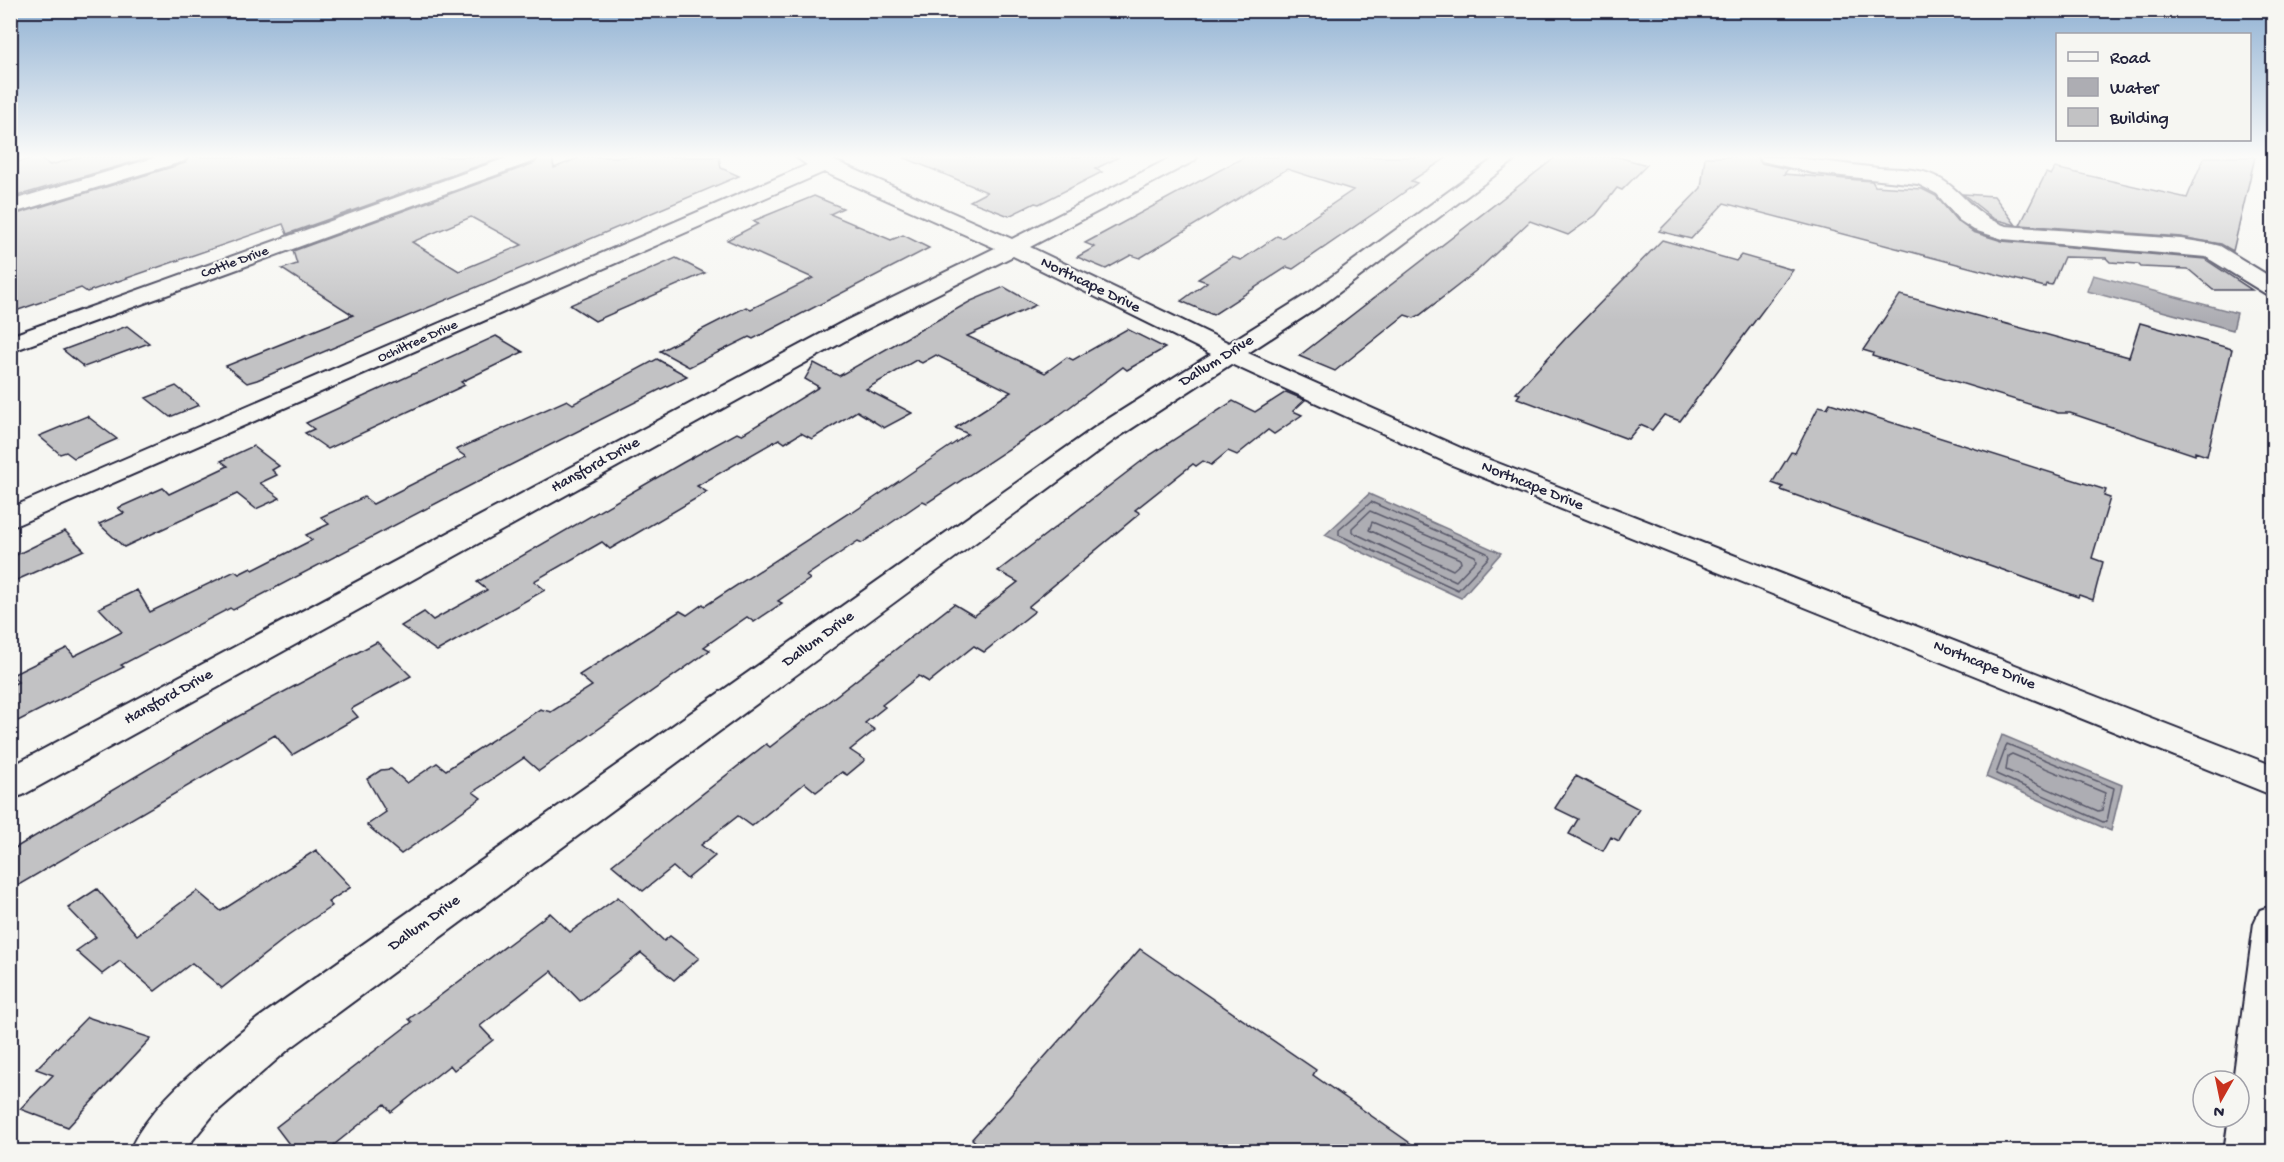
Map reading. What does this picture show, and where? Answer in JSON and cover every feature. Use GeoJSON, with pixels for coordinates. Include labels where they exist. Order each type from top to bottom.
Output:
{"type":"FeatureCollection","features":[{"type":"Feature","properties":{"kind":"street","name":"Cottle Drive"},"geometry":{"type":"LineString","coordinates":[[10,345],[378,211]]}},
{"type":"Feature","properties":{"kind":"street","name":"Ochiltree Drive"},"geometry":{"type":"LineString","coordinates":[[10,519],[703,211]]}},
{"type":"Feature","properties":{"kind":"street","name":"Northcape Drive"},"geometry":{"type":"LineString","coordinates":[[930,211],[1014,248],[1230,354],[1461,459],[2274,782]]}},
{"type":"Feature","properties":{"kind":"street","name":"Hansford Drive"},"geometry":{"type":"LineString","coordinates":[[10,785],[852,327],[1084,211]]}},
{"type":"Feature","properties":{"kind":"street","name":"Dallum Drive"},"geometry":{"type":"LineString","coordinates":[[152,1152],[198,1098],[273,1034],[1107,432],[1317,298],[1435,211]]}},
{"type":"Feature","properties":{"kind":"street"},"geometry":{"type":"LineString","coordinates":[[1964,211],[1982,225],[2003,232],[2212,251],[2274,289]]}},
{"type":"Feature","properties":{"kind":"street"},"geometry":{"type":"LineString","coordinates":[[2248,1152],[2274,923]]}},
{"type":"Feature","properties":{"kind":"water"},"geometry":{"type":"Polygon","coordinates":[[[2093,275],[2237,313],[2233,330],[2087,291],[2093,275]]]}},
{"type":"Feature","properties":{"kind":"water"},"geometry":{"type":"Polygon","coordinates":[[[1369,494],[1501,553],[1461,598],[1325,535],[1369,494]]]}},
{"type":"Feature","properties":{"kind":"water"},"geometry":{"type":"Polygon","coordinates":[[[2002,735],[2122,785],[2111,831],[1986,777],[2002,735]]]}},
{"type":"Feature","properties":{"kind":"building"},"geometry":{"type":"Polygon","coordinates":[[[26,211],[351,211],[287,234],[283,224],[87,292],[81,288],[10,313],[10,216],[26,211]]]}},
{"type":"Feature","properties":{"kind":"building"},"geometry":{"type":"Polygon","coordinates":[[[402,211],[656,211],[247,383],[226,366],[353,315],[282,269],[297,264],[293,251],[402,211]],[[471,217],[412,242],[459,271],[522,245],[471,217]]]}},
{"type":"Feature","properties":{"kind":"building"},"geometry":{"type":"Polygon","coordinates":[[[777,211],[836,211],[830,214],[891,240],[903,235],[929,248],[753,339],[749,337],[689,367],[660,351],[746,307],[751,309],[813,278],[727,240],[758,224],[753,221],[777,211]]]}},
{"type":"Feature","properties":{"kind":"building"},"geometry":{"type":"Polygon","coordinates":[[[997,211],[1019,211],[1009,216],[997,211]]]}},
{"type":"Feature","properties":{"kind":"building"},"geometry":{"type":"Polygon","coordinates":[[[1144,211],[1217,211],[1140,258],[1131,255],[1106,269],[1077,257],[1095,247],[1085,243],[1144,211]]]}},
{"type":"Feature","properties":{"kind":"building"},"geometry":{"type":"Polygon","coordinates":[[[1322,211],[1377,211],[1293,269],[1287,267],[1213,315],[1181,301],[1207,282],[1198,279],[1232,257],[1241,260],[1277,236],[1282,238],[1322,211]]]}},
{"type":"Feature","properties":{"kind":"building"},"geometry":{"type":"Polygon","coordinates":[[[1486,211],[1599,211],[1568,235],[1530,221],[1478,270],[1420,315],[1414,318],[1405,315],[1335,371],[1299,356],[1486,211]]]}},
{"type":"Feature","properties":{"kind":"building"},"geometry":{"type":"Polygon","coordinates":[[[1678,211],[1716,211],[1691,239],[1659,231],[1678,211]]]}},
{"type":"Feature","properties":{"kind":"building"},"geometry":{"type":"Polygon","coordinates":[[[1755,211],[1949,211],[1957,221],[1973,232],[2002,241],[2205,259],[2252,290],[2213,290],[2188,269],[2141,267],[2138,264],[2110,262],[2106,258],[2064,257],[2052,285],[2046,284],[2045,287],[1755,211]]]}},
{"type":"Feature","properties":{"kind":"building"},"geometry":{"type":"Polygon","coordinates":[[[1984,211],[2006,211],[2016,225],[1994,219],[1984,211]]]}},
{"type":"Feature","properties":{"kind":"building"},"geometry":{"type":"Polygon","coordinates":[[[2027,211],[2242,211],[2233,251],[2221,244],[2181,237],[2020,225],[2027,211]]]}},
{"type":"Feature","properties":{"kind":"building"},"geometry":{"type":"Polygon","coordinates":[[[1662,240],[1736,261],[1741,255],[1793,270],[1680,421],[1664,415],[1652,430],[1640,425],[1628,439],[1517,398],[1520,394],[1516,393],[1565,339],[1662,240]]]}},
{"type":"Feature","properties":{"kind":"building"},"geometry":{"type":"Polygon","coordinates":[[[676,258],[705,273],[595,321],[570,305],[676,258]]]}},
{"type":"Feature","properties":{"kind":"building"},"geometry":{"type":"Polygon","coordinates":[[[1004,287],[1036,305],[967,336],[1045,373],[1067,357],[1073,360],[1127,329],[1165,348],[1127,370],[1123,367],[1054,419],[927,503],[923,501],[862,543],[858,541],[806,576],[810,579],[778,601],[782,603],[754,622],[747,617],[704,647],[710,650],[539,771],[524,758],[473,792],[481,798],[401,854],[367,825],[386,812],[367,779],[381,770],[391,769],[407,783],[437,763],[446,770],[540,709],[551,712],[592,686],[579,675],[680,611],[687,615],[703,604],[705,606],[850,512],[852,513],[968,434],[955,428],[1011,392],[936,355],[922,363],[916,360],[866,389],[912,413],[884,428],[857,411],[812,439],[801,433],[785,443],[779,439],[697,486],[707,492],[610,549],[602,542],[534,581],[545,590],[437,651],[401,626],[424,612],[433,620],[487,590],[477,582],[684,462],[737,433],[741,435],[819,387],[805,379],[814,363],[839,376],[971,301],[1004,287]]]}},
{"type":"Feature","properties":{"kind":"building"},"geometry":{"type":"Polygon","coordinates":[[[1900,295],[2129,357],[2140,323],[2232,349],[2207,456],[2195,452],[2195,455],[2070,413],[2058,413],[1872,356],[1873,353],[1863,350],[1900,295]]]}},
{"type":"Feature","properties":{"kind":"building"},"geometry":{"type":"Polygon","coordinates":[[[127,326],[149,343],[84,367],[63,350],[127,326]]]}},
{"type":"Feature","properties":{"kind":"building"},"geometry":{"type":"Polygon","coordinates":[[[496,336],[523,352],[461,382],[465,385],[328,449],[305,433],[314,429],[306,423],[496,336]]]}},
{"type":"Feature","properties":{"kind":"building"},"geometry":{"type":"Polygon","coordinates":[[[657,359],[687,376],[477,482],[233,610],[230,608],[121,665],[124,667],[10,725],[10,686],[18,682],[12,675],[67,648],[74,656],[122,632],[99,608],[137,590],[150,612],[235,571],[239,574],[251,568],[253,570],[312,540],[306,535],[329,524],[321,517],[364,497],[373,504],[466,457],[456,450],[567,400],[573,404],[657,359]]]}},
{"type":"Feature","properties":{"kind":"building"},"geometry":{"type":"Polygon","coordinates":[[[176,386],[199,405],[170,417],[146,398],[176,386]]]}},
{"type":"Feature","properties":{"kind":"building"},"geometry":{"type":"Polygon","coordinates":[[[1286,392],[1305,400],[1293,411],[1302,415],[1274,434],[1268,430],[1237,455],[1228,451],[1211,465],[1203,461],[1196,466],[1193,464],[1135,510],[1140,513],[1028,607],[1035,611],[984,652],[974,646],[929,682],[919,676],[882,705],[885,707],[865,723],[875,730],[850,750],[865,760],[847,775],[842,772],[816,792],[805,783],[752,826],[738,816],[701,845],[715,856],[687,879],[673,867],[643,891],[612,865],[766,744],[770,747],[954,604],[974,616],[1018,582],[998,571],[1147,457],[1233,401],[1255,412],[1286,392]]]}},
{"type":"Feature","properties":{"kind":"building"},"geometry":{"type":"Polygon","coordinates":[[[1830,403],[2106,490],[2104,496],[2110,498],[2092,558],[2103,562],[2093,600],[2079,595],[2078,597],[1781,490],[1783,487],[1772,483],[1791,452],[1795,453],[1819,406],[1827,408],[1830,403]]]}},
{"type":"Feature","properties":{"kind":"building"},"geometry":{"type":"Polygon","coordinates":[[[87,416],[117,439],[74,458],[66,452],[60,454],[39,436],[87,416]]]}},
{"type":"Feature","properties":{"kind":"building"},"geometry":{"type":"Polygon","coordinates":[[[253,446],[279,466],[272,470],[277,475],[260,483],[280,498],[256,509],[237,494],[124,547],[99,524],[124,513],[118,508],[163,488],[169,494],[228,466],[221,461],[253,446]]]}},
{"type":"Feature","properties":{"kind":"building"},"geometry":{"type":"Polygon","coordinates":[[[65,531],[84,550],[10,583],[10,558],[65,531]]]}},
{"type":"Feature","properties":{"kind":"building"},"geometry":{"type":"Polygon","coordinates":[[[377,642],[411,676],[351,709],[358,717],[292,755],[275,735],[10,890],[10,851],[224,724],[377,642]]]}},
{"type":"Feature","properties":{"kind":"building"},"geometry":{"type":"Polygon","coordinates":[[[1576,776],[1639,809],[1619,841],[1611,837],[1603,851],[1569,834],[1578,819],[1555,808],[1576,776]]]}},
{"type":"Feature","properties":{"kind":"building"},"geometry":{"type":"Polygon","coordinates":[[[316,850],[351,887],[328,902],[332,906],[288,936],[222,988],[192,963],[155,991],[120,961],[102,974],[76,951],[96,937],[68,908],[97,889],[137,935],[197,891],[221,911],[316,850]]]}},
{"type":"Feature","properties":{"kind":"building"},"geometry":{"type":"Polygon","coordinates":[[[618,897],[664,941],[670,936],[699,958],[674,980],[641,953],[580,1001],[551,971],[480,1026],[493,1040],[454,1070],[450,1065],[391,1112],[385,1104],[325,1152],[295,1152],[276,1127],[412,1022],[409,1019],[550,913],[570,932],[618,897]]]}},
{"type":"Feature","properties":{"kind":"building"},"geometry":{"type":"Polygon","coordinates":[[[1140,949],[1316,1070],[1313,1075],[1423,1152],[987,1152],[972,1139],[1140,949]]]}},
{"type":"Feature","properties":{"kind":"building"},"geometry":{"type":"Polygon","coordinates":[[[87,1017],[151,1038],[68,1127],[20,1109],[53,1075],[36,1069],[87,1017]]]}}]}
